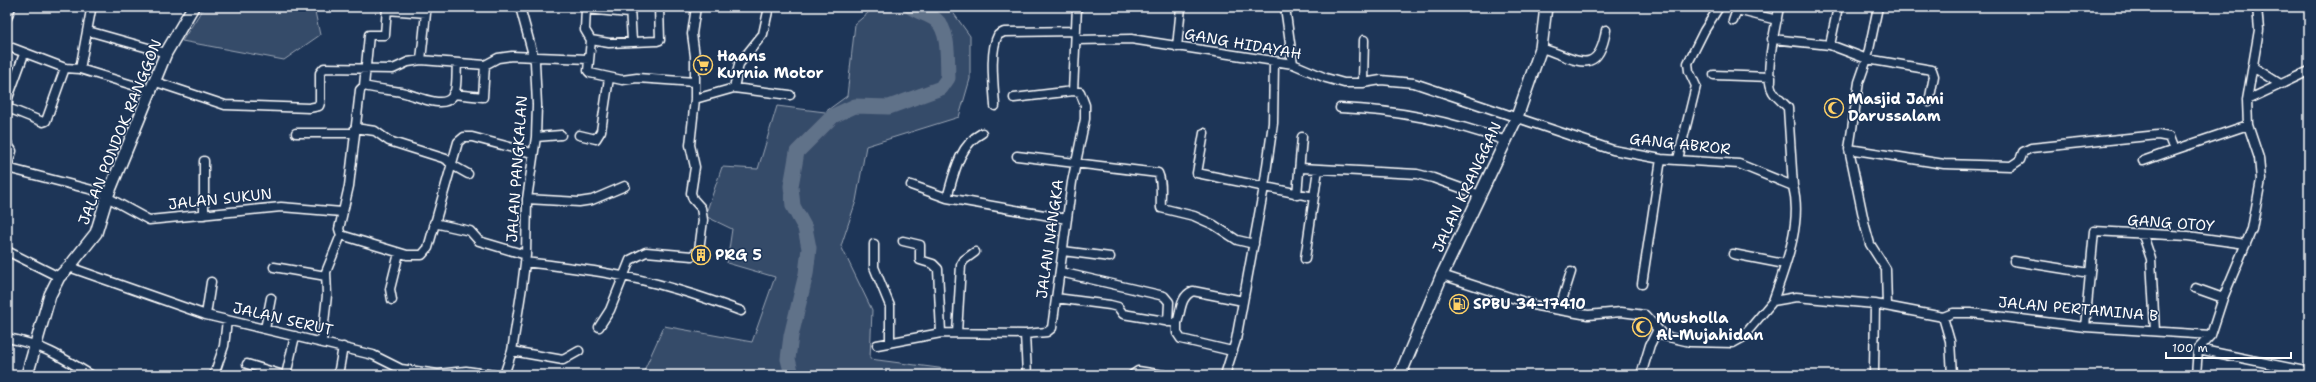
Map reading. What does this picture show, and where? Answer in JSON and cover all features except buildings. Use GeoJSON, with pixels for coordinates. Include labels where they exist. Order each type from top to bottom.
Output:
{"type":"FeatureCollection","features":[{"type":"Feature","properties":{"kind":"main road","name":"JALAN PONDOK RANGGON"},"geometry":{"type":"LineString","coordinates":[[27,375],[50,295],[59,276],[70,267],[96,233],[108,196],[154,86],[166,53],[193,7]]}},
{"type":"Feature","properties":{"kind":"main road","name":"JALAN KRANGGAN"},"geometry":{"type":"LineString","coordinates":[[1400,375],[1442,275],[1517,117],[1541,48],[1546,7]]}},
{"type":"Feature","properties":{"kind":"street"},"geometry":{"type":"LineString","coordinates":[[7,18],[11,7]]}},
{"type":"Feature","properties":{"kind":"street"},"geometry":{"type":"LineString","coordinates":[[80,69],[91,10],[88,7]]}},
{"type":"Feature","properties":{"kind":"street","name":"JALAN PANGKALAN"},"geometry":{"type":"LineString","coordinates":[[504,375],[512,351],[525,258],[527,200],[532,153],[536,137],[537,105],[534,55],[520,7]]}},
{"type":"Feature","properties":{"kind":"street"},"geometry":{"type":"LineString","coordinates":[[591,40],[609,43],[660,40],[659,7]]}},
{"type":"Feature","properties":{"kind":"street"},"geometry":{"type":"LineString","coordinates":[[599,327],[610,310],[630,260],[646,252],[692,256],[699,250],[703,220],[701,208],[693,199],[691,193],[695,167],[690,145],[695,99],[695,56],[692,34],[696,7]]}},
{"type":"Feature","properties":{"kind":"street"},"geometry":{"type":"LineString","coordinates":[[734,88],[739,64],[763,34],[769,7]]}},
{"type":"Feature","properties":{"kind":"street"},"geometry":{"type":"LineString","coordinates":[[1014,98],[1073,91],[1078,7]]}},
{"type":"Feature","properties":{"kind":"street"},"geometry":{"type":"LineString","coordinates":[[1177,47],[1181,7]]}},
{"type":"Feature","properties":{"kind":"street"},"geometry":{"type":"LineString","coordinates":[[1285,7],[1292,64]]}},
{"type":"Feature","properties":{"kind":"street"},"geometry":{"type":"LineString","coordinates":[[1678,159],[1696,86],[1689,70],[1688,63],[1698,42],[1719,7]]}},
{"type":"Feature","properties":{"kind":"street"},"geometry":{"type":"LineString","coordinates":[[1770,81],[1772,39],[1779,7]]}},
{"type":"Feature","properties":{"kind":"street"},"geometry":{"type":"LineString","coordinates":[[1830,45],[1838,7]]}},
{"type":"Feature","properties":{"kind":"street"},"geometry":{"type":"LineString","coordinates":[[1878,7],[1867,59],[1859,82],[1849,149],[1870,244],[1886,269],[1887,306]]}},
{"type":"Feature","properties":{"kind":"street"},"geometry":{"type":"LineString","coordinates":[[2196,375],[2198,349],[2211,335],[2223,298],[2252,229],[2261,180],[2259,158],[2248,125],[2247,100],[2259,30],[2257,7]]}},
{"type":"Feature","properties":{"kind":"street"},"geometry":{"type":"LineString","coordinates":[[322,342],[328,295],[326,272],[341,235],[339,229],[349,186],[354,131],[360,90],[364,86],[369,35],[385,35],[387,8],[426,13],[421,60]]}},
{"type":"Feature","properties":{"kind":"street"},"geometry":{"type":"LineString","coordinates":[[632,41],[630,10],[586,8],[585,30],[591,40],[589,60],[590,73],[609,78],[695,82]]}},
{"type":"Feature","properties":{"kind":"street"},"geometry":{"type":"LineString","coordinates":[[1733,21],[1737,9],[1777,20]]}},
{"type":"Feature","properties":{"kind":"street"},"geometry":{"type":"LineString","coordinates":[[1541,48],[1582,62],[1592,61],[1600,55],[1606,30]]}},
{"type":"Feature","properties":{"kind":"street"},"geometry":{"type":"LineString","coordinates":[[88,31],[166,53]]}},
{"type":"Feature","properties":{"kind":"street","name":"GANG HIDAYAH"},"geometry":{"type":"LineString","coordinates":[[995,106],[993,76],[995,42],[998,35],[1004,32],[1131,39],[1274,63],[1292,64],[1326,78],[1344,82],[1363,83],[1382,80],[1414,83],[1517,117]]}},
{"type":"Feature","properties":{"kind":"street"},"geometry":{"type":"LineString","coordinates":[[1772,39],[1830,45],[1867,59],[1932,70],[1934,76],[1929,102]]}},
{"type":"Feature","properties":{"kind":"street"},"geometry":{"type":"LineString","coordinates":[[1363,83],[1364,40]]}},
{"type":"Feature","properties":{"kind":"street"},"geometry":{"type":"LineString","coordinates":[[7,46],[24,54],[65,68],[80,69],[154,86],[225,105],[309,108],[319,106],[321,70],[330,68],[366,70],[393,69],[408,62],[421,60],[485,65],[498,58],[534,55],[589,60]]}},
{"type":"Feature","properties":{"kind":"street"},"geometry":{"type":"LineString","coordinates":[[24,54],[8,98],[9,109],[45,122],[57,95],[65,68]]}},
{"type":"Feature","properties":{"kind":"street"},"geometry":{"type":"LineString","coordinates":[[364,86],[404,93],[424,100],[436,102],[448,100],[453,94],[457,63]]}},
{"type":"Feature","properties":{"kind":"street"},"geometry":{"type":"LineString","coordinates":[[1225,375],[1232,351],[1250,268],[1264,187],[1272,123],[1274,63]]}},
{"type":"Feature","properties":{"kind":"street"},"geometry":{"type":"LineString","coordinates":[[453,94],[482,97],[485,65]]}},
{"type":"Feature","properties":{"kind":"street"},"geometry":{"type":"LineString","coordinates":[[2253,66],[2280,84]]}},
{"type":"Feature","properties":{"kind":"street"},"geometry":{"type":"LineString","coordinates":[[2247,100],[2309,71]]}},
{"type":"Feature","properties":{"kind":"street"},"geometry":{"type":"LineString","coordinates":[[1442,275],[1537,306],[1588,315],[1621,312],[1637,313],[1649,317],[1664,336],[1690,342],[1733,343],[1742,338],[1773,302],[1785,264],[1795,218],[1796,199],[1793,186],[1788,108],[1773,92],[1770,77],[1714,75]]}},
{"type":"Feature","properties":{"kind":"street"},"geometry":{"type":"LineString","coordinates":[[579,135],[596,139],[600,132],[609,78]]}},
{"type":"Feature","properties":{"kind":"street"},"geometry":{"type":"LineString","coordinates":[[695,99],[734,88],[790,95]]}},
{"type":"Feature","properties":{"kind":"street","name":"JALAN NANGKA"},"geometry":{"type":"LineString","coordinates":[[1025,334],[1051,331],[1075,162],[1085,119],[1085,105],[1080,92],[1073,91]]}},
{"type":"Feature","properties":{"kind":"street"},"geometry":{"type":"LineString","coordinates":[[1340,108],[1376,109],[1430,118],[1506,141]]}},
{"type":"Feature","properties":{"kind":"street","name":"GANG ABROR"},"geometry":{"type":"LineString","coordinates":[[1517,117],[1613,150],[1661,159],[1739,164],[1793,186]]}},
{"type":"Feature","properties":{"kind":"street"},"geometry":{"type":"LineString","coordinates":[[2143,161],[2248,125]]}},
{"type":"Feature","properties":{"kind":"street"},"geometry":{"type":"LineString","coordinates":[[296,133],[375,131],[389,141],[446,158],[452,165],[468,174]]}},
{"type":"Feature","properties":{"kind":"street"},"geometry":{"type":"LineString","coordinates":[[947,198],[964,147],[972,138],[982,133]]}},
{"type":"Feature","properties":{"kind":"street"},"geometry":{"type":"LineString","coordinates":[[1204,133],[1197,173],[1297,195],[1314,197]]}},
{"type":"Feature","properties":{"kind":"street"},"geometry":{"type":"LineString","coordinates":[[536,137],[561,135]]}},
{"type":"Feature","properties":{"kind":"street"},"geometry":{"type":"LineString","coordinates":[[1849,149],[1934,162],[2011,166],[2020,160],[2023,152],[2031,148],[2158,135],[2169,137],[2174,150]]}},
{"type":"Feature","properties":{"kind":"street"},"geometry":{"type":"LineString","coordinates":[[341,235],[399,253],[422,255],[428,248],[458,142],[464,137],[472,137],[532,153]]}},
{"type":"Feature","properties":{"kind":"street"},"geometry":{"type":"LineString","coordinates":[[1297,195],[1301,168],[1302,137]]}},
{"type":"Feature","properties":{"kind":"street"},"geometry":{"type":"LineString","coordinates":[[7,143],[12,151],[7,168]]}},
{"type":"Feature","properties":{"kind":"street"},"geometry":{"type":"LineString","coordinates":[[1017,156],[1158,173],[1161,179],[1161,208],[1194,216],[1214,225],[1232,238],[1254,244]]}},
{"type":"Feature","properties":{"kind":"street"},"geometry":{"type":"LineString","coordinates":[[1642,284],[1661,159]]}},
{"type":"Feature","properties":{"kind":"street"},"geometry":{"type":"LineString","coordinates":[[204,161],[204,215]]}},
{"type":"Feature","properties":{"kind":"street","name":"JALAN SUKUN"},"geometry":{"type":"LineString","coordinates":[[7,168],[108,196],[148,220],[281,207],[342,212]]}},
{"type":"Feature","properties":{"kind":"street"},"geometry":{"type":"LineString","coordinates":[[1301,168],[1417,174],[1433,178],[1480,195]]}},
{"type":"Feature","properties":{"kind":"street"},"geometry":{"type":"LineString","coordinates":[[1305,259],[1318,169]]}},
{"type":"Feature","properties":{"kind":"street"},"geometry":{"type":"LineString","coordinates":[[911,185],[947,198],[1067,219]]}},
{"type":"Feature","properties":{"kind":"street"},"geometry":{"type":"LineString","coordinates":[[527,200],[579,202],[592,200],[625,186]]}},
{"type":"Feature","properties":{"kind":"street"},"geometry":{"type":"LineString","coordinates":[[434,223],[470,231],[478,241],[525,258],[623,276],[674,288],[741,311]]}},
{"type":"Feature","properties":{"kind":"street","name":"GANG OTOY"},"geometry":{"type":"LineString","coordinates":[[2090,273],[2094,231],[2143,235],[2188,236],[2246,244]]}},
{"type":"Feature","properties":{"kind":"street"},"geometry":{"type":"LineString","coordinates":[[2143,235],[2151,259],[2155,331]]}},
{"type":"Feature","properties":{"kind":"street"},"geometry":{"type":"LineString","coordinates":[[903,241],[920,245],[920,260],[933,264],[938,269],[941,333]]}},
{"type":"Feature","properties":{"kind":"street"},"geometry":{"type":"LineString","coordinates":[[874,244],[874,267],[890,306],[890,342]]}},
{"type":"Feature","properties":{"kind":"street"},"geometry":{"type":"LineString","coordinates":[[7,251],[59,276]]}},
{"type":"Feature","properties":{"kind":"street"},"geometry":{"type":"LineString","coordinates":[[1063,251],[1110,257]]}},
{"type":"Feature","properties":{"kind":"street"},"geometry":{"type":"LineString","coordinates":[[957,333],[961,265],[964,260],[976,252]]}},
{"type":"Feature","properties":{"kind":"street"},"geometry":{"type":"LineString","coordinates":[[392,300],[390,289],[399,253]]}},
{"type":"Feature","properties":{"kind":"street"},"geometry":{"type":"LineString","coordinates":[[1733,254],[1785,264]]}},
{"type":"Feature","properties":{"kind":"street"},"geometry":{"type":"LineString","coordinates":[[2014,261],[2090,273],[2085,327]]}},
{"type":"Feature","properties":{"kind":"street","name":"JALAN SERUT"},"geometry":{"type":"LineString","coordinates":[[70,267],[85,274],[111,280],[206,315],[373,355],[400,372],[438,374],[466,371],[494,375]]}},
{"type":"Feature","properties":{"kind":"street"},"geometry":{"type":"LineString","coordinates":[[274,267],[326,276]]}},
{"type":"Feature","properties":{"kind":"street"},"geometry":{"type":"LineString","coordinates":[[1060,272],[1164,296],[1169,302],[1168,322]]}},
{"type":"Feature","properties":{"kind":"street"},"geometry":{"type":"LineString","coordinates":[[1559,310],[1571,272]]}},
{"type":"Feature","properties":{"kind":"street"},"geometry":{"type":"LineString","coordinates":[[206,315],[211,282]]}},
{"type":"Feature","properties":{"kind":"street"},"geometry":{"type":"LineString","coordinates":[[2195,288],[2223,298]]}},
{"type":"Feature","properties":{"kind":"street"},"geometry":{"type":"LineString","coordinates":[[1232,351],[1181,339],[1177,334],[1177,323],[1180,307],[1185,297],[1194,291],[1243,300]]}},
{"type":"Feature","properties":{"kind":"street","name":"JALAN PERTAMINA B"},"geometry":{"type":"LineString","coordinates":[[1773,302],[1796,297],[1875,304],[1943,317],[1954,313],[1971,313],[2085,327],[2211,335]]}},
{"type":"Feature","properties":{"kind":"street"},"geometry":{"type":"LineString","coordinates":[[265,329],[270,298]]}},
{"type":"Feature","properties":{"kind":"street"},"geometry":{"type":"LineString","coordinates":[[1056,298],[1118,307],[1123,314],[1177,323]]}},
{"type":"Feature","properties":{"kind":"street"},"geometry":{"type":"LineString","coordinates":[[1874,372],[1875,304]]}},
{"type":"Feature","properties":{"kind":"street"},"geometry":{"type":"LineString","coordinates":[[1943,317],[1950,342],[1952,375]]}},
{"type":"Feature","properties":{"kind":"street"},"geometry":{"type":"LineString","coordinates":[[214,375],[224,346],[227,320]]}},
{"type":"Feature","properties":{"kind":"street"},"geometry":{"type":"LineString","coordinates":[[1641,375],[1650,345],[1658,329]]}},
{"type":"Feature","properties":{"kind":"street"},"geometry":{"type":"LineString","coordinates":[[877,345],[941,333],[1025,334],[1028,375]]}},
{"type":"Feature","properties":{"kind":"street"},"geometry":{"type":"LineString","coordinates":[[286,375],[295,336]]}},
{"type":"Feature","properties":{"kind":"street"},"geometry":{"type":"LineString","coordinates":[[7,338],[36,344],[55,352],[91,375]]}},
{"type":"Feature","properties":{"kind":"street"},"geometry":{"type":"LineString","coordinates":[[338,375],[343,347]]}},
{"type":"Feature","properties":{"kind":"street"},"geometry":{"type":"LineString","coordinates":[[2198,349],[2309,372]]}},
{"type":"Feature","properties":{"kind":"street"},"geometry":{"type":"LineString","coordinates":[[512,351],[563,360],[579,351]]}},
{"type":"Feature","properties":{"kind":"street"},"geometry":{"type":"LineString","coordinates":[[247,364],[282,375]]}},
{"type":"Feature","properties":{"kind":"street"},"geometry":{"type":"LineString","coordinates":[[1132,375],[1138,371],[1164,375]]}},
{"type":"Feature","properties":{"kind":"shaded area"},"geometry":{"type":"Polygon","coordinates":[[[204,7],[314,7],[320,35],[284,60],[182,41],[204,7]]]}},
{"type":"Feature","properties":{"kind":"shaded area"},"geometry":{"type":"Polygon","coordinates":[[[875,7],[949,7],[970,36],[970,79],[959,117],[866,146],[856,201],[841,246],[872,310],[870,359],[946,369],[945,375],[642,375],[664,326],[752,342],[775,277],[727,263],[732,229],[705,216],[722,167],[758,169],[777,106],[825,112],[847,96],[855,24],[875,7]]]}},
{"type":"Feature","properties":{"kind":"waterway"},"geometry":{"type":"LineString","coordinates":[[792,375],[788,359],[791,336],[806,274],[809,248],[805,228],[793,206],[791,186],[797,152],[833,116],[855,106],[889,107],[941,88],[948,78],[947,47],[944,31],[936,20],[911,7]]}},
{"type":"Feature","properties":{"kind":"place","name":"Haans Kurnia Motor"},"geometry":{"type":"Point","coordinates":[703,65]}},
{"type":"Feature","properties":{"kind":"place","name":"Masjid Jami Darussalam"},"geometry":{"type":"Point","coordinates":[1834,108]}},
{"type":"Feature","properties":{"kind":"place","name":"PRG 5"},"geometry":{"type":"Point","coordinates":[701,255]}},
{"type":"Feature","properties":{"kind":"place","name":"SPBU 34-17410"},"geometry":{"type":"Point","coordinates":[1459,304]}},
{"type":"Feature","properties":{"kind":"place","name":"Musholla Al-Mujahidan"},"geometry":{"type":"Point","coordinates":[1642,327]}}]}
